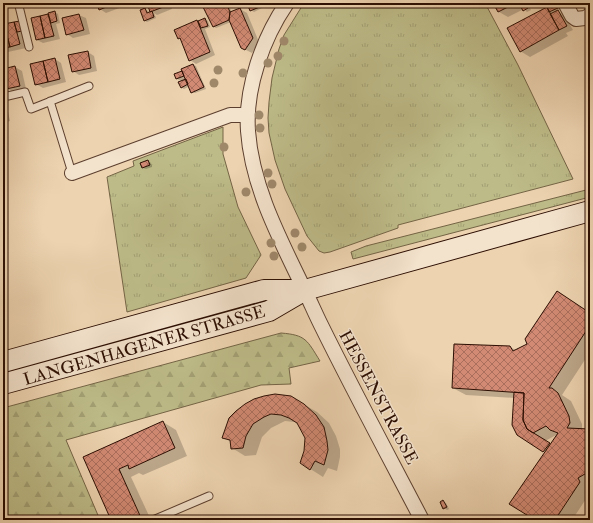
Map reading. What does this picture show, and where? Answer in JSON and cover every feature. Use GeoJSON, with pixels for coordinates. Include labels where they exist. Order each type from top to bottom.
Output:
{"type":"FeatureCollection","features":[{"type":"Feature","properties":{"kind":"main road","name":"LANGENHAGENER STRASSE"},"geometry":{"type":"LineString","coordinates":[[3,384],[269,311],[305,290],[590,211]]}},
{"type":"Feature","properties":{"kind":"main road","name":"LANGENHAGENER STRASSE"},"geometry":{"type":"LineString","coordinates":[[3,362],[264,290],[305,290]]}},
{"type":"Feature","properties":{"kind":"street","name":"HESSENSTRASSE"},"geometry":{"type":"LineString","coordinates":[[286,3],[264,44],[252,81],[248,129],[250,151],[255,174],[281,241],[320,324],[422,520]]}},
{"type":"Feature","properties":{"kind":"street"},"geometry":{"type":"LineString","coordinates":[[565,3],[572,16],[576,19],[585,18],[590,15]]}},
{"type":"Feature","properties":{"kind":"street"},"geometry":{"type":"LineString","coordinates":[[72,173],[230,115],[248,115]]}},
{"type":"Feature","properties":{"kind":"lane"},"geometry":{"type":"LineString","coordinates":[[16,3],[19,6],[29,47]]}},
{"type":"Feature","properties":{"kind":"lane"},"geometry":{"type":"LineString","coordinates":[[3,94],[8,96],[25,92],[31,109],[88,86]]}},
{"type":"Feature","properties":{"kind":"lane"},"geometry":{"type":"LineString","coordinates":[[50,101],[72,173]]}},
{"type":"Feature","properties":{"kind":"lane"},"geometry":{"type":"LineString","coordinates":[[153,520],[209,496]]}},
{"type":"Feature","properties":{"kind":"green space"},"geometry":{"type":"Polygon","coordinates":[[[304,3],[485,3],[518,65],[573,179],[398,225],[398,228],[330,252],[324,253],[319,251],[307,236],[285,189],[275,160],[269,133],[268,118],[272,78],[279,49],[284,35],[304,3]]]}},
{"type":"Feature","properties":{"kind":"green space"},"geometry":{"type":"Polygon","coordinates":[[[223,127],[223,154],[238,207],[261,255],[246,278],[127,312],[107,177],[134,166],[133,161],[223,127]]]}},
{"type":"Feature","properties":{"kind":"green space"},"geometry":{"type":"Polygon","coordinates":[[[590,189],[590,197],[353,259],[351,252],[366,246],[590,189]]]}},
{"type":"Feature","properties":{"kind":"green space"},"geometry":{"type":"Polygon","coordinates":[[[281,333],[301,337],[309,343],[320,361],[289,368],[291,384],[261,385],[66,440],[100,520],[3,520],[3,408],[281,333]]]}},
{"type":"Feature","properties":{"kind":"building"},"geometry":{"type":"Polygon","coordinates":[[[97,3],[116,3],[99,10],[97,3]]]}},
{"type":"Feature","properties":{"kind":"building"},"geometry":{"type":"Polygon","coordinates":[[[147,3],[165,3],[166,6],[150,12],[147,3]]]}},
{"type":"Feature","properties":{"kind":"building"},"geometry":{"type":"Polygon","coordinates":[[[201,3],[226,3],[230,12],[229,20],[213,27],[201,3]]]}},
{"type":"Feature","properties":{"kind":"building"},"geometry":{"type":"Polygon","coordinates":[[[247,3],[261,3],[262,6],[250,11],[247,3]]]}},
{"type":"Feature","properties":{"kind":"building"},"geometry":{"type":"Polygon","coordinates":[[[493,3],[516,3],[498,12],[493,3]]]}},
{"type":"Feature","properties":{"kind":"building"},"geometry":{"type":"Polygon","coordinates":[[[545,3],[555,3],[558,8],[549,12],[545,3]]]}},
{"type":"Feature","properties":{"kind":"building"},"geometry":{"type":"Polygon","coordinates":[[[526,4],[528,8],[523,11],[521,7],[526,4]]]}},
{"type":"Feature","properties":{"kind":"building"},"geometry":{"type":"Polygon","coordinates":[[[547,7],[559,30],[520,52],[507,28],[547,7]]]}},
{"type":"Feature","properties":{"kind":"building"},"geometry":{"type":"Polygon","coordinates":[[[145,8],[147,13],[152,11],[154,17],[144,21],[140,10],[145,8]]]}},
{"type":"Feature","properties":{"kind":"building"},"geometry":{"type":"Polygon","coordinates":[[[240,8],[253,38],[245,50],[241,48],[229,20],[230,12],[240,8]]]}},
{"type":"Feature","properties":{"kind":"building"},"geometry":{"type":"Polygon","coordinates":[[[558,10],[567,26],[559,30],[550,14],[558,10]]]}},
{"type":"Feature","properties":{"kind":"building"},"geometry":{"type":"Polygon","coordinates":[[[55,11],[57,21],[51,23],[48,13],[55,11]]]}},
{"type":"Feature","properties":{"kind":"building"},"geometry":{"type":"Polygon","coordinates":[[[48,14],[54,36],[45,38],[40,16],[48,14]]]}},
{"type":"Feature","properties":{"kind":"building"},"geometry":{"type":"Polygon","coordinates":[[[79,14],[84,30],[66,35],[62,18],[79,14]]]}},
{"type":"Feature","properties":{"kind":"building"},"geometry":{"type":"Polygon","coordinates":[[[40,16],[45,38],[36,40],[31,18],[40,16]]]}},
{"type":"Feature","properties":{"kind":"building"},"geometry":{"type":"Polygon","coordinates":[[[205,18],[208,26],[201,28],[198,21],[205,18]]]}},
{"type":"Feature","properties":{"kind":"building"},"geometry":{"type":"Polygon","coordinates":[[[197,20],[210,52],[189,61],[180,38],[178,39],[174,30],[197,20]]]}},
{"type":"Feature","properties":{"kind":"building"},"geometry":{"type":"Polygon","coordinates":[[[20,21],[22,31],[17,32],[14,22],[20,21]]]}},
{"type":"Feature","properties":{"kind":"building"},"geometry":{"type":"Polygon","coordinates":[[[14,22],[20,44],[10,47],[4,24],[14,22]]]}},
{"type":"Feature","properties":{"kind":"building"},"geometry":{"type":"Polygon","coordinates":[[[4,24],[10,47],[3,48],[4,24]]]}},
{"type":"Feature","properties":{"kind":"building"},"geometry":{"type":"Polygon","coordinates":[[[88,51],[91,68],[72,72],[68,55],[88,51]]]}},
{"type":"Feature","properties":{"kind":"building"},"geometry":{"type":"Polygon","coordinates":[[[55,58],[60,79],[48,82],[43,61],[55,58]]]}},
{"type":"Feature","properties":{"kind":"building"},"geometry":{"type":"Polygon","coordinates":[[[43,61],[48,82],[35,85],[30,64],[43,61]]]}},
{"type":"Feature","properties":{"kind":"building"},"geometry":{"type":"Polygon","coordinates":[[[193,64],[204,87],[191,93],[181,69],[193,64]]]}},
{"type":"Feature","properties":{"kind":"building"},"geometry":{"type":"Polygon","coordinates":[[[15,66],[20,86],[6,89],[3,69],[15,66]]]}},
{"type":"Feature","properties":{"kind":"building"},"geometry":{"type":"Polygon","coordinates":[[[182,71],[184,76],[176,79],[174,74],[182,71]]]}},
{"type":"Feature","properties":{"kind":"building"},"geometry":{"type":"Polygon","coordinates":[[[186,79],[188,84],[181,88],[178,82],[186,79]]]}},
{"type":"Feature","properties":{"kind":"building"},"geometry":{"type":"Polygon","coordinates":[[[148,160],[150,165],[142,168],[140,163],[148,160]]]}},
{"type":"Feature","properties":{"kind":"building"},"geometry":{"type":"Polygon","coordinates":[[[557,291],[590,313],[590,325],[549,388],[552,388],[558,393],[569,416],[570,423],[567,428],[590,429],[590,471],[578,478],[580,482],[555,520],[535,520],[509,504],[558,433],[550,430],[546,426],[533,433],[527,429],[523,420],[524,393],[452,388],[454,344],[510,346],[513,351],[527,344],[525,339],[557,291]]]}},
{"type":"Feature","properties":{"kind":"building"},"geometry":{"type":"Polygon","coordinates":[[[514,392],[524,393],[523,420],[527,429],[550,443],[543,452],[517,435],[512,425],[514,392]]]}},
{"type":"Feature","properties":{"kind":"building"},"geometry":{"type":"Polygon","coordinates":[[[275,394],[291,396],[304,404],[316,415],[324,427],[327,441],[328,450],[324,465],[315,461],[310,470],[300,463],[304,451],[305,438],[297,423],[281,415],[271,414],[253,424],[246,436],[243,448],[231,449],[230,440],[222,438],[229,418],[236,411],[254,399],[275,394]]]}},
{"type":"Feature","properties":{"kind":"building"},"geometry":{"type":"Polygon","coordinates":[[[163,421],[175,448],[129,469],[128,465],[119,469],[142,520],[111,520],[83,457],[163,421]]]}},
{"type":"Feature","properties":{"kind":"building"},"geometry":{"type":"Polygon","coordinates":[[[443,500],[447,507],[443,509],[440,502],[443,500]]]}}]}
